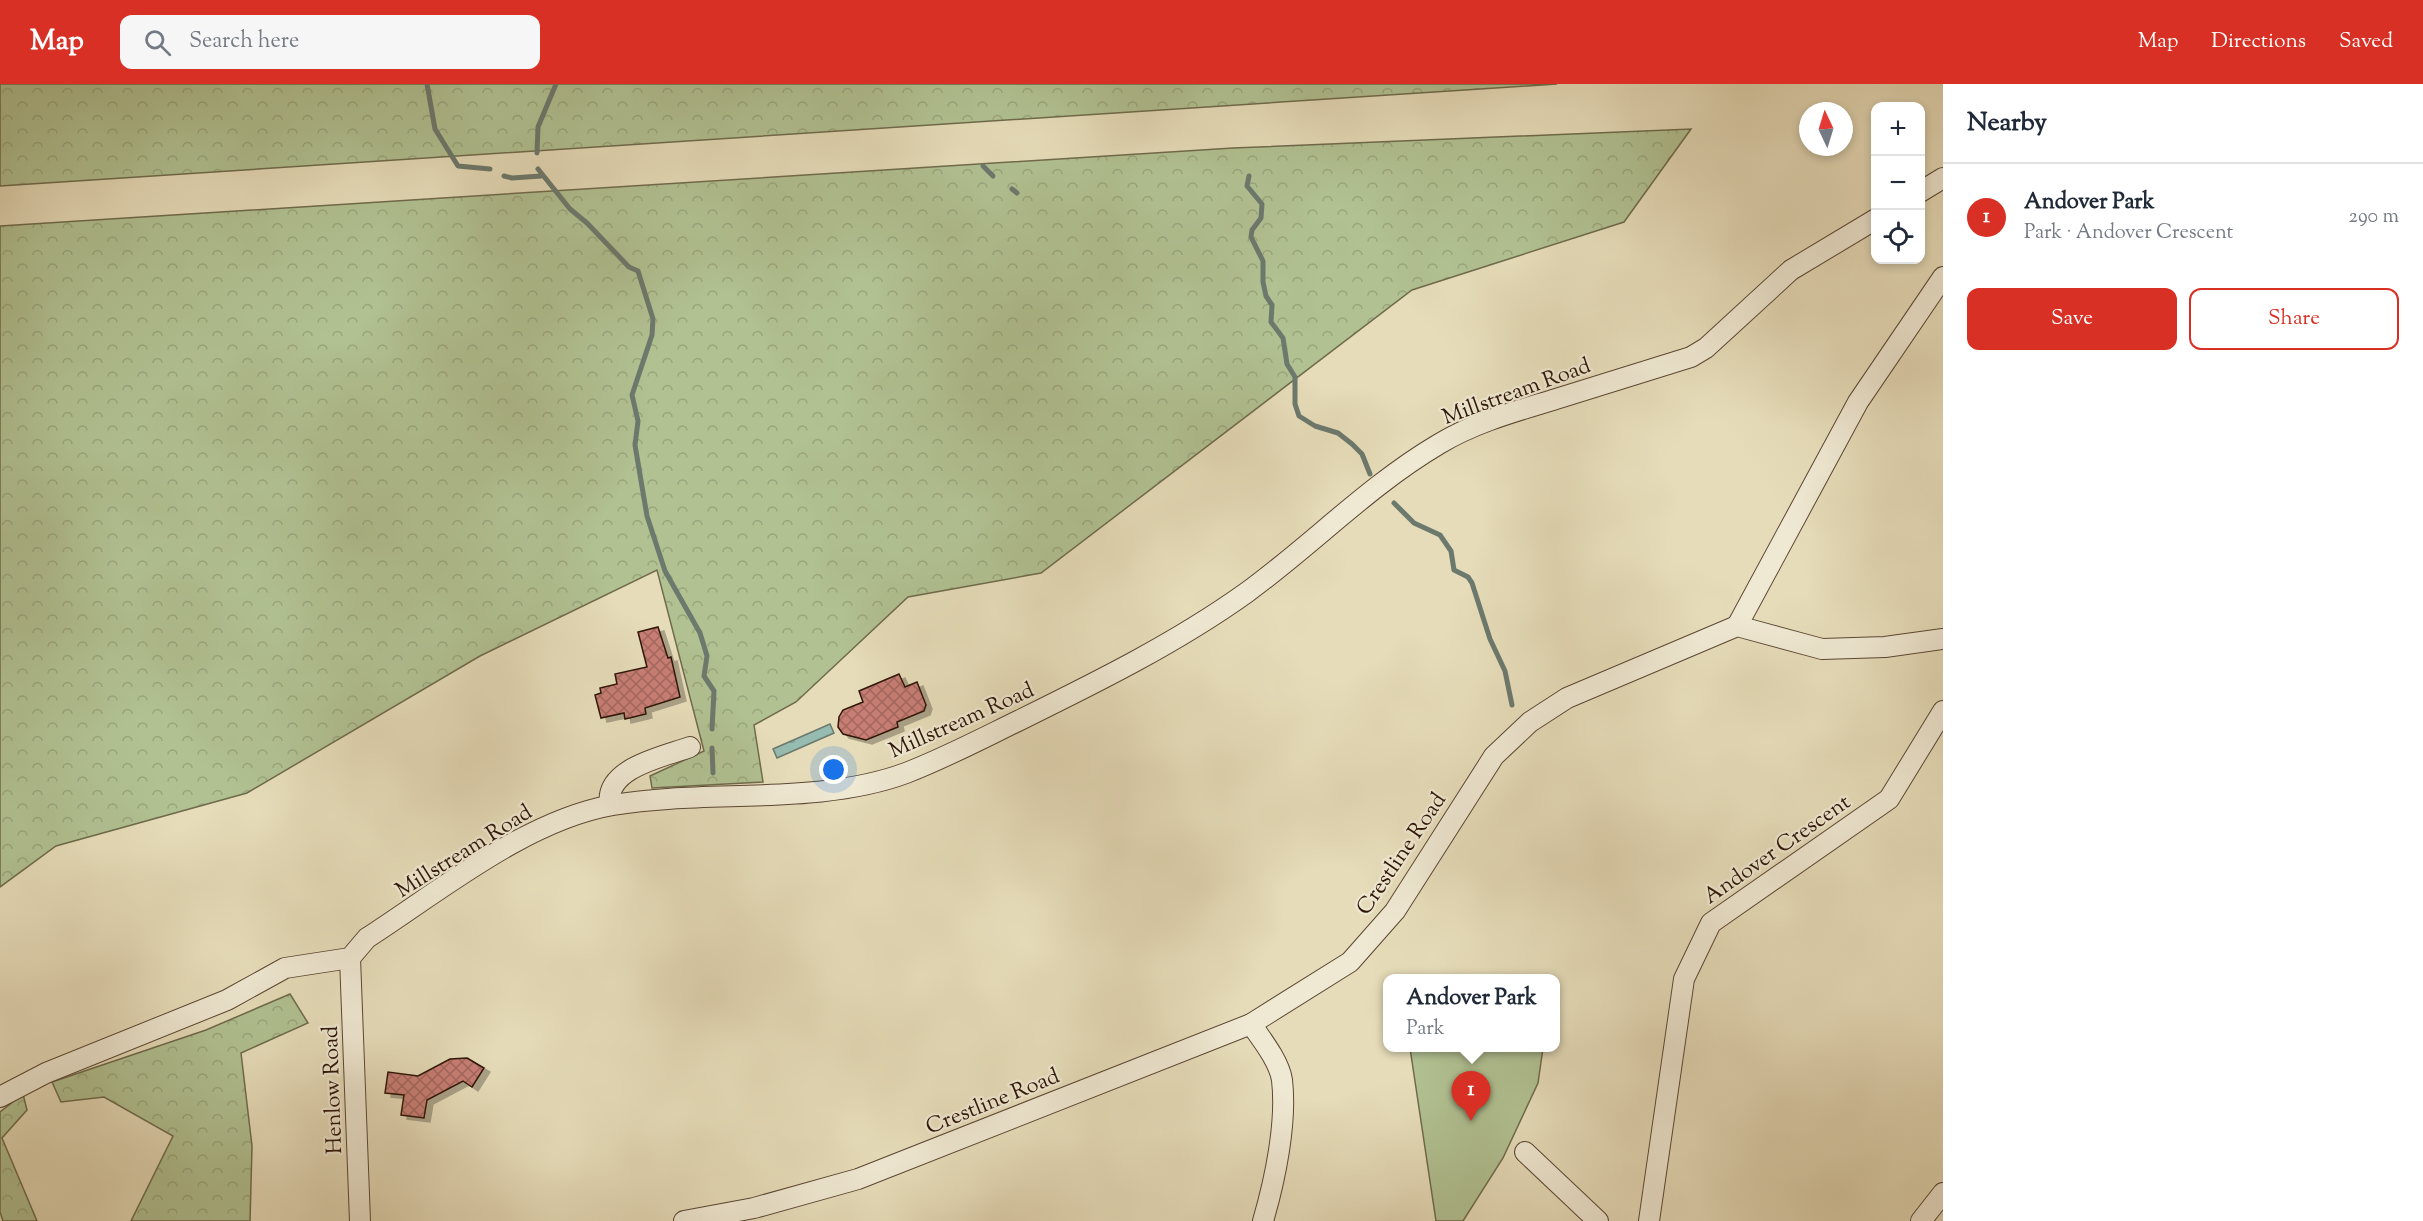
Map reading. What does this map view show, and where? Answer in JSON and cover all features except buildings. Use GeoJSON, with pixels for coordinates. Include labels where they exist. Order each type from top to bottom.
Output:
{"type":"FeatureCollection","features":[{"type":"Feature","properties":{"kind":"street"},"geometry":{"type":"LineString","coordinates":[[1925,189],[1943,178]]}},
{"type":"Feature","properties":{"kind":"street","name":"Millstream Road"},"geometry":{"type":"LineString","coordinates":[[350,957],[367,938],[495,854],[562,819],[610,805],[696,795],[803,792],[849,788],[904,773],[963,747],[1058,701],[1184,634],[1245,593],[1377,484],[1442,442],[1478,425],[1691,357],[1706,348],[1791,270],[1871,221]]}},
{"type":"Feature","properties":{"kind":"street"},"geometry":{"type":"LineString","coordinates":[[1943,277],[1858,402],[1737,626],[1822,649],[1885,647],[1943,639]]}},
{"type":"Feature","properties":{"kind":"street","name":"Crestline Road"},"geometry":{"type":"LineString","coordinates":[[684,1221],[754,1208],[858,1179],[1251,1024],[1350,962],[1395,911],[1494,756],[1530,722],[1577,693],[1737,626]]}},
{"type":"Feature","properties":{"kind":"street","name":"Andover Crescent"},"geometry":{"type":"LineString","coordinates":[[1649,1221],[1684,979],[1711,923],[1889,799],[1943,711]]}},
{"type":"Feature","properties":{"kind":"street"},"geometry":{"type":"LineString","coordinates":[[610,805],[610,791],[620,776],[690,747]]}},
{"type":"Feature","properties":{"kind":"street"},"geometry":{"type":"LineString","coordinates":[[0,1097],[46,1073],[227,1000],[285,968],[350,957]]}},
{"type":"Feature","properties":{"kind":"street","name":"Henlow Road"},"geometry":{"type":"LineString","coordinates":[[350,957],[360,1221]]}},
{"type":"Feature","properties":{"kind":"street"},"geometry":{"type":"LineString","coordinates":[[1251,1024],[1271,1054],[1282,1079],[1281,1119],[1274,1185],[1263,1221]]}},
{"type":"Feature","properties":{"kind":"street"},"geometry":{"type":"LineString","coordinates":[[1525,1152],[1598,1221]]}},
{"type":"Feature","properties":{"kind":"street"},"geometry":{"type":"LineString","coordinates":[[1921,1221],[1943,1193]]}},
{"type":"Feature","properties":{"kind":"green space"},"geometry":{"type":"Polygon","coordinates":[[[0,84],[1557,84],[0,186],[0,84]]]}},
{"type":"Feature","properties":{"kind":"green space"},"geometry":{"type":"Polygon","coordinates":[[[1691,129],[1624,222],[1412,290],[1041,573],[908,597],[796,702],[754,725],[763,782],[652,788],[650,776],[704,751],[657,570],[480,656],[247,793],[56,846],[0,887],[0,226],[1233,148],[1691,129]]]}},
{"type":"Feature","properties":{"kind":"green space"},"geometry":{"type":"Polygon","coordinates":[[[290,994],[308,1023],[241,1053],[252,1146],[250,1221],[131,1221],[173,1136],[104,1097],[61,1102],[52,1082],[206,1030],[290,994]]]}},
{"type":"Feature","properties":{"kind":"green space"},"geometry":{"type":"Polygon","coordinates":[[[1411,1052],[1542,1052],[1538,1083],[1503,1158],[1463,1221],[1436,1221],[1411,1052]]]}},
{"type":"Feature","properties":{"kind":"green space"},"geometry":{"type":"Polygon","coordinates":[[[23,1094],[27,1110],[2,1138],[37,1221],[3,1221],[0,1212],[0,1112],[23,1094]]]}},
{"type":"Feature","properties":{"kind":"water"},"geometry":{"type":"Polygon","coordinates":[[[830,724],[834,733],[777,758],[773,749],[830,724]]]}},
{"type":"Feature","properties":{"kind":"waterway"},"geometry":{"type":"LineString","coordinates":[[427,84],[435,129],[458,166],[490,169]]}},
{"type":"Feature","properties":{"kind":"waterway"},"geometry":{"type":"LineString","coordinates":[[537,153],[538,127],[556,84]]}},
{"type":"Feature","properties":{"kind":"waterway"},"geometry":{"type":"LineString","coordinates":[[983,166],[993,176]]}},
{"type":"Feature","properties":{"kind":"waterway"},"geometry":{"type":"LineString","coordinates":[[538,169],[570,209],[587,223],[629,267],[638,271],[653,319],[652,335],[632,395],[638,421],[635,445],[647,516],[665,571],[700,633],[707,656],[704,676],[714,691],[712,729]]}},
{"type":"Feature","properties":{"kind":"waterway"},"geometry":{"type":"LineString","coordinates":[[504,176],[512,178],[541,176]]}},
{"type":"Feature","properties":{"kind":"waterway"},"geometry":{"type":"LineString","coordinates":[[1249,176],[1247,186],[1262,204],[1261,218],[1252,230],[1251,237],[1263,261],[1263,282],[1266,296],[1272,305],[1271,322],[1283,338],[1287,364],[1295,377],[1295,404],[1299,416],[1315,426],[1338,433],[1352,444],[1362,454],[1370,474]]}},
{"type":"Feature","properties":{"kind":"waterway"},"geometry":{"type":"LineString","coordinates":[[1012,189],[1017,193]]}},
{"type":"Feature","properties":{"kind":"waterway"},"geometry":{"type":"LineString","coordinates":[[1394,503],[1414,523],[1440,535],[1451,551],[1454,570],[1468,577],[1472,583],[1490,639],[1505,671],[1512,705]]}},
{"type":"Feature","properties":{"kind":"waterway"},"geometry":{"type":"LineString","coordinates":[[712,748],[713,773]]}},
{"type":"Feature","properties":{"kind":"place","name":"Andover Park"},"geometry":{"type":"Point","coordinates":[1471,1121]}}]}
